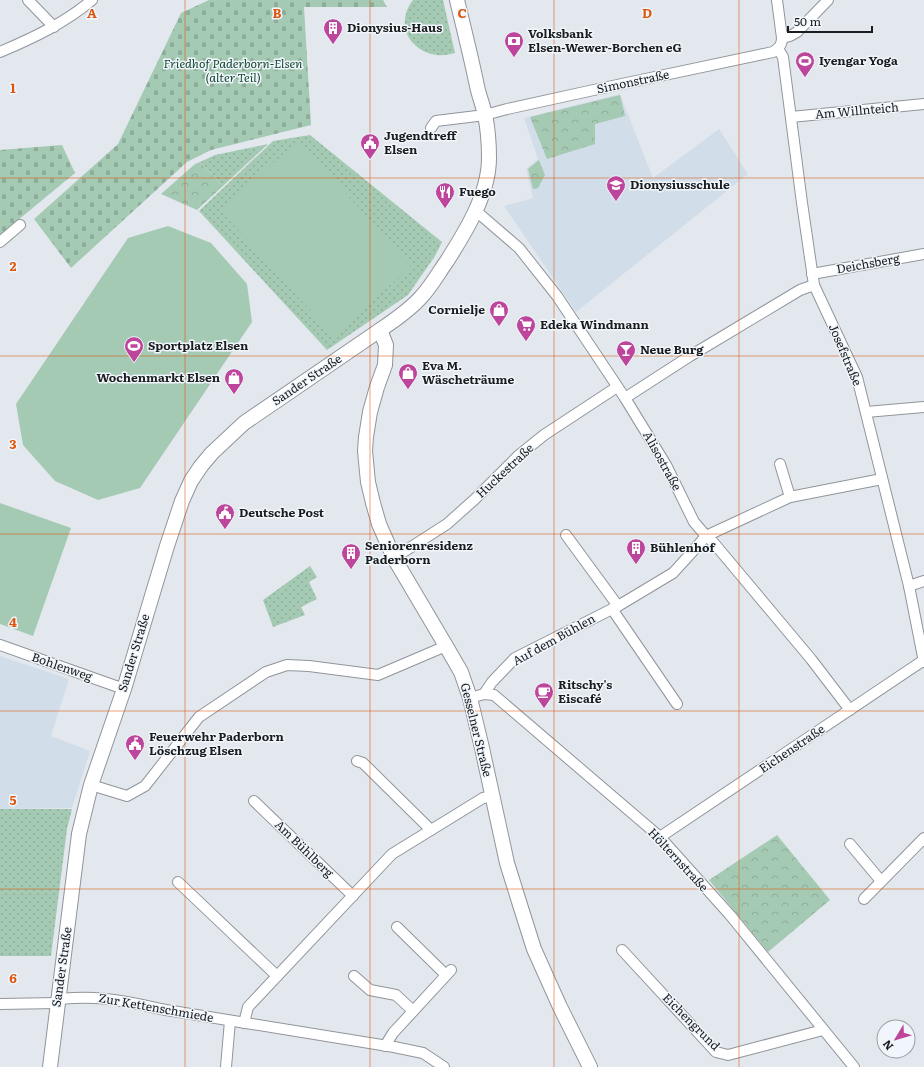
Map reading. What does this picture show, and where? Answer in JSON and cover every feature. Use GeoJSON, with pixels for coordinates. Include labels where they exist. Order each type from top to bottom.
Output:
{"type":"FeatureCollection","features":[{"type":"Feature","properties":{"kind":"street"},"geometry":{"type":"LineString","coordinates":[[28,0],[54,27]]}},
{"type":"Feature","properties":{"kind":"street"},"geometry":{"type":"LineString","coordinates":[[0,52],[54,27],[73,15],[92,0]]}},
{"type":"Feature","properties":{"kind":"street","name":"Sander Straße"},"geometry":{"type":"LineString","coordinates":[[50,1067],[57,1001],[79,834],[91,785],[124,689],[182,501],[201,466],[222,442],[244,423],[380,330],[401,315],[422,296],[437,276],[476,211],[489,163],[485,115],[457,0]]}},
{"type":"Feature","properties":{"kind":"street","name":"Josefstraße"},"geometry":{"type":"LineString","coordinates":[[777,0],[780,45],[783,57],[814,285],[857,377],[909,586],[924,661]]}},
{"type":"Feature","properties":{"kind":"street","name":"Simonstraße"},"geometry":{"type":"LineString","coordinates":[[431,128],[436,122],[485,115],[589,91],[773,52],[790,36],[797,32],[828,0]]}},
{"type":"Feature","properties":{"kind":"street","name":"Am Willnteich"},"geometry":{"type":"LineString","coordinates":[[791,117],[924,104]]}},
{"type":"Feature","properties":{"kind":"street","name":"Alisostraße"},"geometry":{"type":"LineString","coordinates":[[476,211],[519,248],[543,277],[625,398],[666,465],[694,522],[713,542],[811,659],[850,710]]}},
{"type":"Feature","properties":{"kind":"street"},"geometry":{"type":"LineString","coordinates":[[0,242],[20,225]]}},
{"type":"Feature","properties":{"kind":"street","name":"Deichsberg"},"geometry":{"type":"LineString","coordinates":[[812,274],[924,254]]}},
{"type":"Feature","properties":{"kind":"street"},"geometry":{"type":"LineString","coordinates":[[625,398],[690,356],[800,290],[814,285]]}},
{"type":"Feature","properties":{"kind":"street","name":"Gesselner Straße"},"geometry":{"type":"LineString","coordinates":[[380,330],[386,345],[385,365],[370,412],[366,437],[368,482],[373,503],[379,524],[394,558],[461,672],[470,698],[507,863],[534,949],[560,1007],[590,1067]]}},
{"type":"Feature","properties":{"kind":"street","name":"Huckestraße"},"geometry":{"type":"LineString","coordinates":[[394,558],[447,524],[475,499],[518,456],[544,435],[617,387]]}},
{"type":"Feature","properties":{"kind":"street"},"geometry":{"type":"LineString","coordinates":[[866,412],[924,407]]}},
{"type":"Feature","properties":{"kind":"street"},"geometry":{"type":"LineString","coordinates":[[780,464],[790,497]]}},
{"type":"Feature","properties":{"kind":"street","name":"Auf dem Bühlen"},"geometry":{"type":"LineString","coordinates":[[484,694],[492,682],[515,658],[615,607],[673,573],[706,536],[790,497],[882,479]]}},
{"type":"Feature","properties":{"kind":"street"},"geometry":{"type":"LineString","coordinates":[[566,535],[615,607],[676,704]]}},
{"type":"Feature","properties":{"kind":"street"},"geometry":{"type":"LineString","coordinates":[[909,586],[924,581]]}},
{"type":"Feature","properties":{"kind":"street","name":"Bohlenweg"},"geometry":{"type":"LineString","coordinates":[[0,646],[124,689]]}},
{"type":"Feature","properties":{"kind":"street"},"geometry":{"type":"LineString","coordinates":[[91,785],[127,796],[145,786],[199,717],[266,672],[286,665],[309,666],[378,675],[446,646]]}},
{"type":"Feature","properties":{"kind":"street","name":"Eichenstraße"},"geometry":{"type":"LineString","coordinates":[[660,837],[924,661]]}},
{"type":"Feature","properties":{"kind":"street"},"geometry":{"type":"LineString","coordinates":[[470,698],[484,694]]}},
{"type":"Feature","properties":{"kind":"street","name":"Hölternstraße"},"geometry":{"type":"LineString","coordinates":[[484,694],[494,695],[660,837],[730,915],[854,1067]]}},
{"type":"Feature","properties":{"kind":"street"},"geometry":{"type":"LineString","coordinates":[[357,761],[363,763],[431,830]]}},
{"type":"Feature","properties":{"kind":"street"},"geometry":{"type":"LineString","coordinates":[[244,1022],[248,1007],[392,854],[483,798],[493,796]]}},
{"type":"Feature","properties":{"kind":"street","name":"Am Bühlberg"},"geometry":{"type":"LineString","coordinates":[[254,801],[353,896]]}},
{"type":"Feature","properties":{"kind":"street"},"geometry":{"type":"LineString","coordinates":[[864,898],[924,838]]}},
{"type":"Feature","properties":{"kind":"street"},"geometry":{"type":"LineString","coordinates":[[850,844],[881,881]]}},
{"type":"Feature","properties":{"kind":"street"},"geometry":{"type":"LineString","coordinates":[[178,882],[277,976]]}},
{"type":"Feature","properties":{"kind":"street"},"geometry":{"type":"LineString","coordinates":[[385,1046],[392,1033],[448,972],[397,927]]}},
{"type":"Feature","properties":{"kind":"street","name":"Eichengrund"},"geometry":{"type":"LineString","coordinates":[[622,950],[716,1052],[728,1055],[824,1030]]}},
{"type":"Feature","properties":{"kind":"street"},"geometry":{"type":"LineString","coordinates":[[354,976],[370,990],[396,995],[413,1011]]}},
{"type":"Feature","properties":{"kind":"street","name":"Zur Kettenschmiede"},"geometry":{"type":"LineString","coordinates":[[0,1004],[57,1001],[93,997],[112,999],[166,1010],[423,1053],[444,1067]]}},
{"type":"Feature","properties":{"kind":"street","name":"Zur Kettenschmiede"},"geometry":{"type":"LineString","coordinates":[[226,1067],[230,1021]]}},
{"type":"Feature","properties":{"kind":"shaded area","name":"Dionysiusschule"},"geometry":{"type":"Polygon","coordinates":[[[620,94],[653,178],[719,129],[748,174],[576,312],[504,206],[533,198],[526,169],[538,159],[524,118],[620,94]]]}},
{"type":"Feature","properties":{"kind":"shaded area"},"geometry":{"type":"Polygon","coordinates":[[[0,656],[69,679],[51,736],[90,751],[72,808],[0,809],[0,656]]]}},
{"type":"Feature","properties":{"kind":"green space","name":"Friedhof Paderborn-Elsen (alter Teil)"},"geometry":{"type":"Polygon","coordinates":[[[209,0],[383,0],[387,7],[304,7],[311,125],[211,150],[187,162],[71,268],[34,219],[118,144],[181,13],[209,0]]]}},
{"type":"Feature","properties":{"kind":"green space"},"geometry":{"type":"Polygon","coordinates":[[[413,0],[443,0],[455,53],[439,55],[427,52],[418,48],[412,42],[407,35],[405,18],[413,0]]]}},
{"type":"Feature","properties":{"kind":"green space"},"geometry":{"type":"Polygon","coordinates":[[[620,95],[625,116],[595,124],[595,144],[547,159],[530,117],[620,95]]]}},
{"type":"Feature","properties":{"kind":"green space"},"geometry":{"type":"Polygon","coordinates":[[[310,135],[442,242],[435,256],[408,295],[327,350],[199,211],[273,141],[310,135]]]}},
{"type":"Feature","properties":{"kind":"green space"},"geometry":{"type":"Polygon","coordinates":[[[299,140],[411,267],[333,336],[220,210],[299,140]]]}},
{"type":"Feature","properties":{"kind":"green space"},"geometry":{"type":"Polygon","coordinates":[[[268,144],[223,186],[200,162],[215,155],[268,144]]]}},
{"type":"Feature","properties":{"kind":"green space"},"geometry":{"type":"Polygon","coordinates":[[[62,145],[75,173],[0,235],[0,150],[62,145]]]}},
{"type":"Feature","properties":{"kind":"green space"},"geometry":{"type":"Polygon","coordinates":[[[539,160],[545,175],[538,188],[533,189],[528,169],[539,160]]]}},
{"type":"Feature","properties":{"kind":"green space"},"geometry":{"type":"Polygon","coordinates":[[[200,162],[223,186],[197,210],[161,194],[195,164],[200,162]]]}},
{"type":"Feature","properties":{"kind":"green space","name":"Sportplatz Elsen"},"geometry":{"type":"Polygon","coordinates":[[[168,226],[211,243],[247,284],[252,322],[140,488],[98,500],[55,481],[23,445],[16,404],[128,238],[168,226]]]}},
{"type":"Feature","properties":{"kind":"green space"},"geometry":{"type":"Polygon","coordinates":[[[0,503],[71,528],[33,636],[0,624],[0,503]]]}},
{"type":"Feature","properties":{"kind":"green space"},"geometry":{"type":"Polygon","coordinates":[[[310,566],[317,577],[309,582],[317,599],[301,607],[305,615],[273,627],[263,600],[310,566]]]}},
{"type":"Feature","properties":{"kind":"green space"},"geometry":{"type":"Polygon","coordinates":[[[0,809],[72,809],[67,829],[51,956],[0,956],[0,809]]]}},
{"type":"Feature","properties":{"kind":"green space"},"geometry":{"type":"Polygon","coordinates":[[[777,835],[830,900],[768,952],[709,880],[777,835]]]}},
{"type":"Feature","properties":{"kind":"place","name":"Dionysius-Haus"},"geometry":{"type":"Point","coordinates":[333,45]}},
{"type":"Feature","properties":{"kind":"place","name":"Volksbank Elsen-Wewer-Borchen eG"},"geometry":{"type":"Point","coordinates":[514,58]}},
{"type":"Feature","properties":{"kind":"place","name":"Iyengar Yoga"},"geometry":{"type":"Point","coordinates":[805,78]}},
{"type":"Feature","properties":{"kind":"place","name":"Jugendtreff Elsen"},"geometry":{"type":"Point","coordinates":[370,160]}},
{"type":"Feature","properties":{"kind":"place","name":"Dionysiusschule"},"geometry":{"type":"Point","coordinates":[616,202]}},
{"type":"Feature","properties":{"kind":"place","name":"Fuego"},"geometry":{"type":"Point","coordinates":[445,209]}},
{"type":"Feature","properties":{"kind":"place","name":"Cornielje"},"geometry":{"type":"Point","coordinates":[499,327]}},
{"type":"Feature","properties":{"kind":"place","name":"Edeka Windmann"},"geometry":{"type":"Point","coordinates":[526,342]}},
{"type":"Feature","properties":{"kind":"place","name":"Sportplatz Elsen"},"geometry":{"type":"Point","coordinates":[134,363]}},
{"type":"Feature","properties":{"kind":"place","name":"Neue Burg"},"geometry":{"type":"Point","coordinates":[626,367]}},
{"type":"Feature","properties":{"kind":"place","name":"Eva M. Wäscheträume"},"geometry":{"type":"Point","coordinates":[408,390]}},
{"type":"Feature","properties":{"kind":"place","name":"Wochenmarkt Elsen"},"geometry":{"type":"Point","coordinates":[234,395]}},
{"type":"Feature","properties":{"kind":"place","name":"Deutsche Post"},"geometry":{"type":"Point","coordinates":[225,530]}},
{"type":"Feature","properties":{"kind":"place","name":"Bühlenhof"},"geometry":{"type":"Point","coordinates":[636,565]}},
{"type":"Feature","properties":{"kind":"place","name":"Seniorenresidenz Paderborn"},"geometry":{"type":"Point","coordinates":[351,570]}},
{"type":"Feature","properties":{"kind":"place","name":"Ritschy's Eiscafé"},"geometry":{"type":"Point","coordinates":[544,709]}},
{"type":"Feature","properties":{"kind":"place","name":"Feuerwehr Paderborn Löschzug Elsen"},"geometry":{"type":"Point","coordinates":[135,761]}}]}
